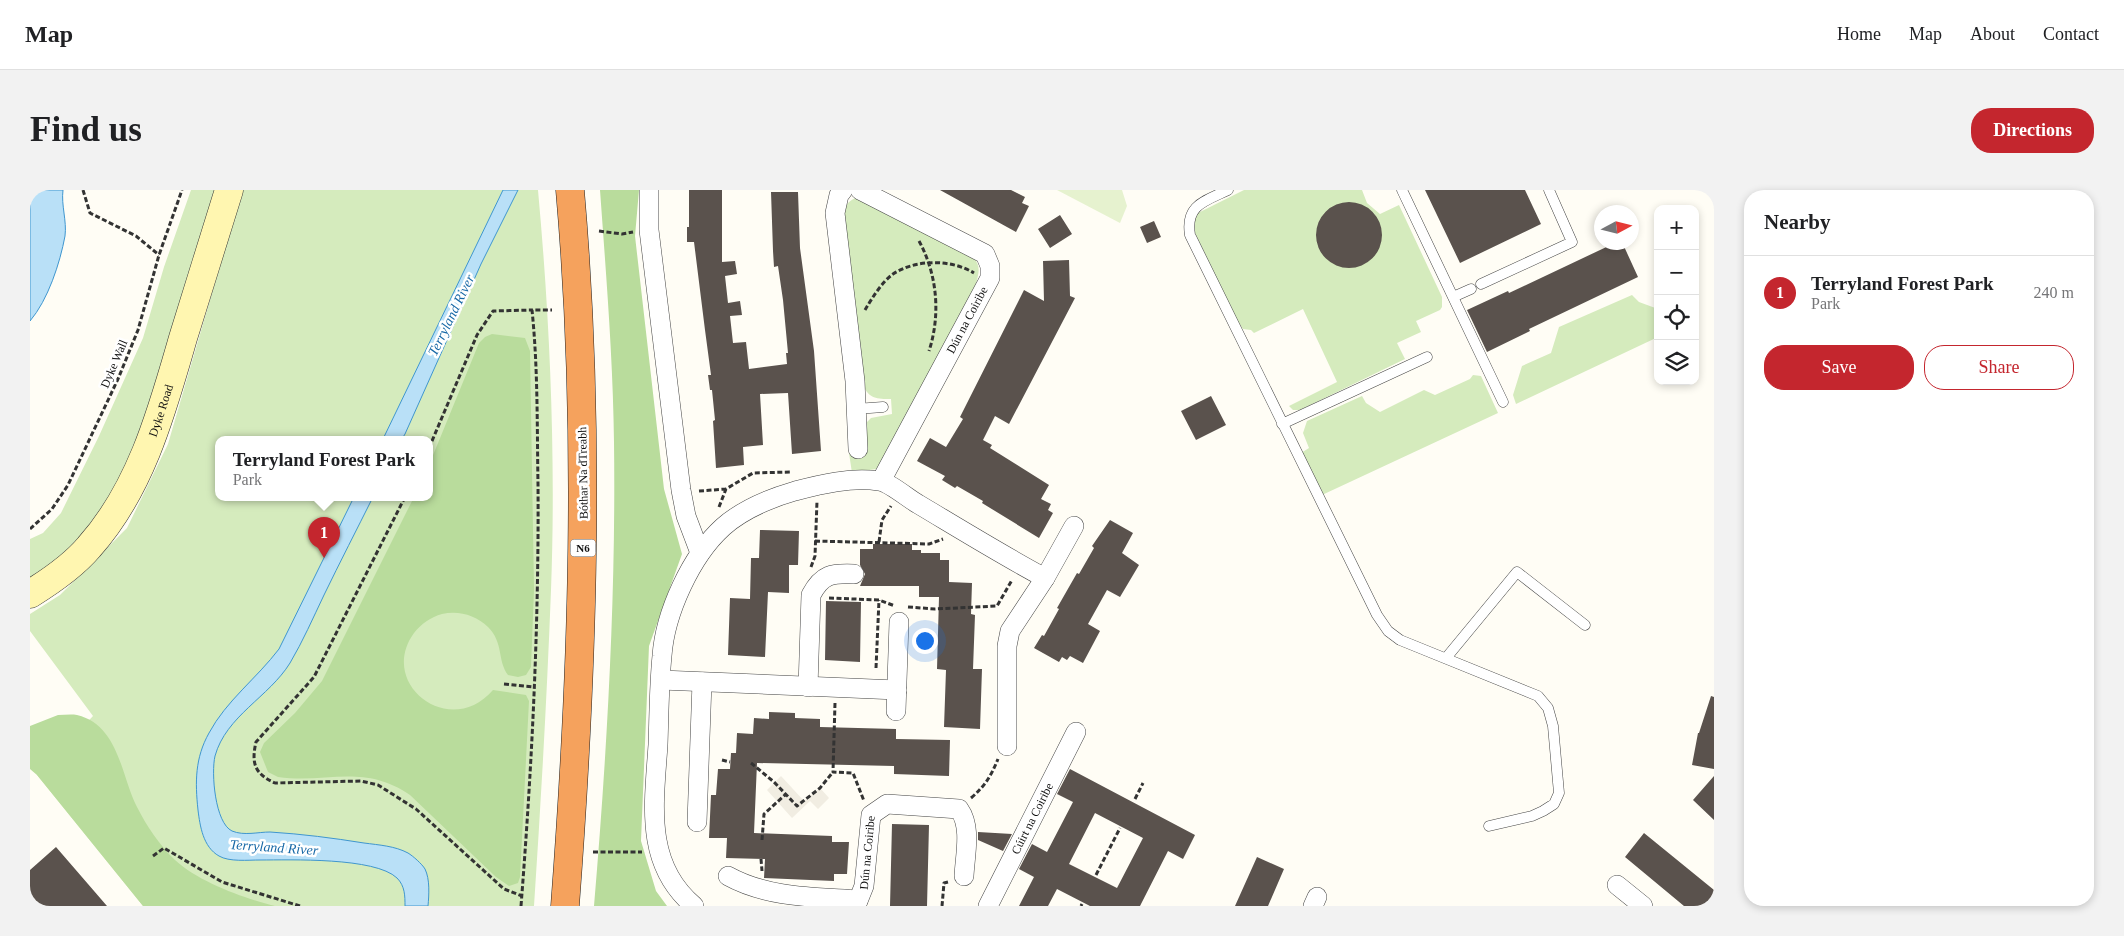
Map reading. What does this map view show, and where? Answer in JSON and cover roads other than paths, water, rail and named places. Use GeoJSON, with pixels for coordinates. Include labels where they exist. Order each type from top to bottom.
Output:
{"type":"FeatureCollection","features":[{"type":"Feature","properties":{"kind":"highway","name":"Bóthar Na dTreabh"},"geometry":{"type":"LineString","coordinates":[[565,906],[578,711],[584,495],[581,370],[570,190]]}},
{"type":"Feature","properties":{"kind":"street","name":"Dyke Road"},"geometry":{"type":"LineString","coordinates":[[30,594],[69,566],[89,548],[108,524],[141,464],[163,406],[229,190]]}},
{"type":"Feature","properties":{"kind":"street"},"geometry":{"type":"LineString","coordinates":[[649,190],[649,230],[682,495],[686,516],[700,553]]}},
{"type":"Feature","properties":{"kind":"street"},"geometry":{"type":"LineString","coordinates":[[843,190],[839,195],[835,213],[850,331],[858,448]]}},
{"type":"Feature","properties":{"kind":"street","name":"Dún na Coiribe"},"geometry":{"type":"LineString","coordinates":[[860,190],[985,254],[990,266],[988,282],[880,481]]}},
{"type":"Feature","properties":{"kind":"street"},"geometry":{"type":"LineString","coordinates":[[694,906],[682,896],[670,879],[661,862],[656,837],[655,800],[662,656],[666,628],[677,596],[700,553],[723,527],[737,517],[782,495],[813,486],[848,481],[880,481],[1021,566],[1045,578]]}},
{"type":"Feature","properties":{"kind":"street"},"geometry":{"type":"LineString","coordinates":[[1007,746],[1007,646],[1010,631],[1045,578],[1074,526]]}},
{"type":"Feature","properties":{"kind":"street"},"geometry":{"type":"LineString","coordinates":[[808,687],[811,595],[817,584],[826,576],[854,574]]}},
{"type":"Feature","properties":{"kind":"street"},"geometry":{"type":"LineString","coordinates":[[896,711],[899,622]]}},
{"type":"Feature","properties":{"kind":"street"},"geometry":{"type":"LineString","coordinates":[[661,680],[897,690]]}},
{"type":"Feature","properties":{"kind":"street"},"geometry":{"type":"LineString","coordinates":[[697,822],[702,682]]}},
{"type":"Feature","properties":{"kind":"street","name":"Cúirt na Coiribe"},"geometry":{"type":"LineString","coordinates":[[988,906],[1076,732]]}},
{"type":"Feature","properties":{"kind":"street","name":"Dún na Coiribe"},"geometry":{"type":"LineString","coordinates":[[728,876],[740,882],[771,891],[807,898],[857,903],[864,886],[871,815],[887,804],[959,808],[964,816],[966,830],[964,876]]}},
{"type":"Feature","properties":{"kind":"street"},"geometry":{"type":"LineString","coordinates":[[1617,885],[1643,906]]}},
{"type":"Feature","properties":{"kind":"lane"},"geometry":{"type":"LineString","coordinates":[[1228,190],[1204,202],[1192,211],[1188,222],[1190,235],[1377,615],[1388,631],[1400,640],[1538,696],[1548,708],[1553,726],[1559,793],[1554,804],[1532,816],[1489,826]]}},
{"type":"Feature","properties":{"kind":"lane"},"geometry":{"type":"LineString","coordinates":[[1402,190],[1503,402]]}},
{"type":"Feature","properties":{"kind":"lane"},"geometry":{"type":"LineString","coordinates":[[1481,284],[1572,242],[1549,190]]}},
{"type":"Feature","properties":{"kind":"lane"},"geometry":{"type":"LineString","coordinates":[[1454,296],[1471,288]]}},
{"type":"Feature","properties":{"kind":"lane"},"geometry":{"type":"LineString","coordinates":[[1282,424],[1427,357]]}},
{"type":"Feature","properties":{"kind":"lane"},"geometry":{"type":"LineString","coordinates":[[856,408],[883,407]]}},
{"type":"Feature","properties":{"kind":"lane"},"geometry":{"type":"LineString","coordinates":[[1446,658],[1517,572],[1584,625]]}},
{"type":"Feature","properties":{"kind":"water"},"geometry":{"type":"Polygon","coordinates":[[[30,190],[63,190],[65,236],[60,258],[48,292],[30,321],[30,190]]]}},
{"type":"Feature","properties":{"kind":"water","name":"Terryland River"},"geometry":{"type":"Polygon","coordinates":[[[503,190],[518,190],[481,264],[405,434],[404,436],[384,436],[503,190]]]}},
{"type":"Feature","properties":{"kind":"water","name":"Terryland River"},"geometry":{"type":"Polygon","coordinates":[[[352,501],[371,501],[290,663],[271,686],[228,729],[215,756],[214,785],[218,808],[226,826],[232,831],[246,834],[270,832],[317,836],[387,846],[408,853],[422,865],[427,873],[429,887],[428,906],[405,906],[405,895],[400,881],[386,871],[371,866],[332,861],[228,859],[219,856],[206,842],[200,823],[196,780],[204,742],[224,710],[279,649],[352,501]]]}},
{"type":"Feature","properties":{"kind":"place","name":"Terryland Forest Park"},"geometry":{"type":"Point","coordinates":[324,558]}}]}
